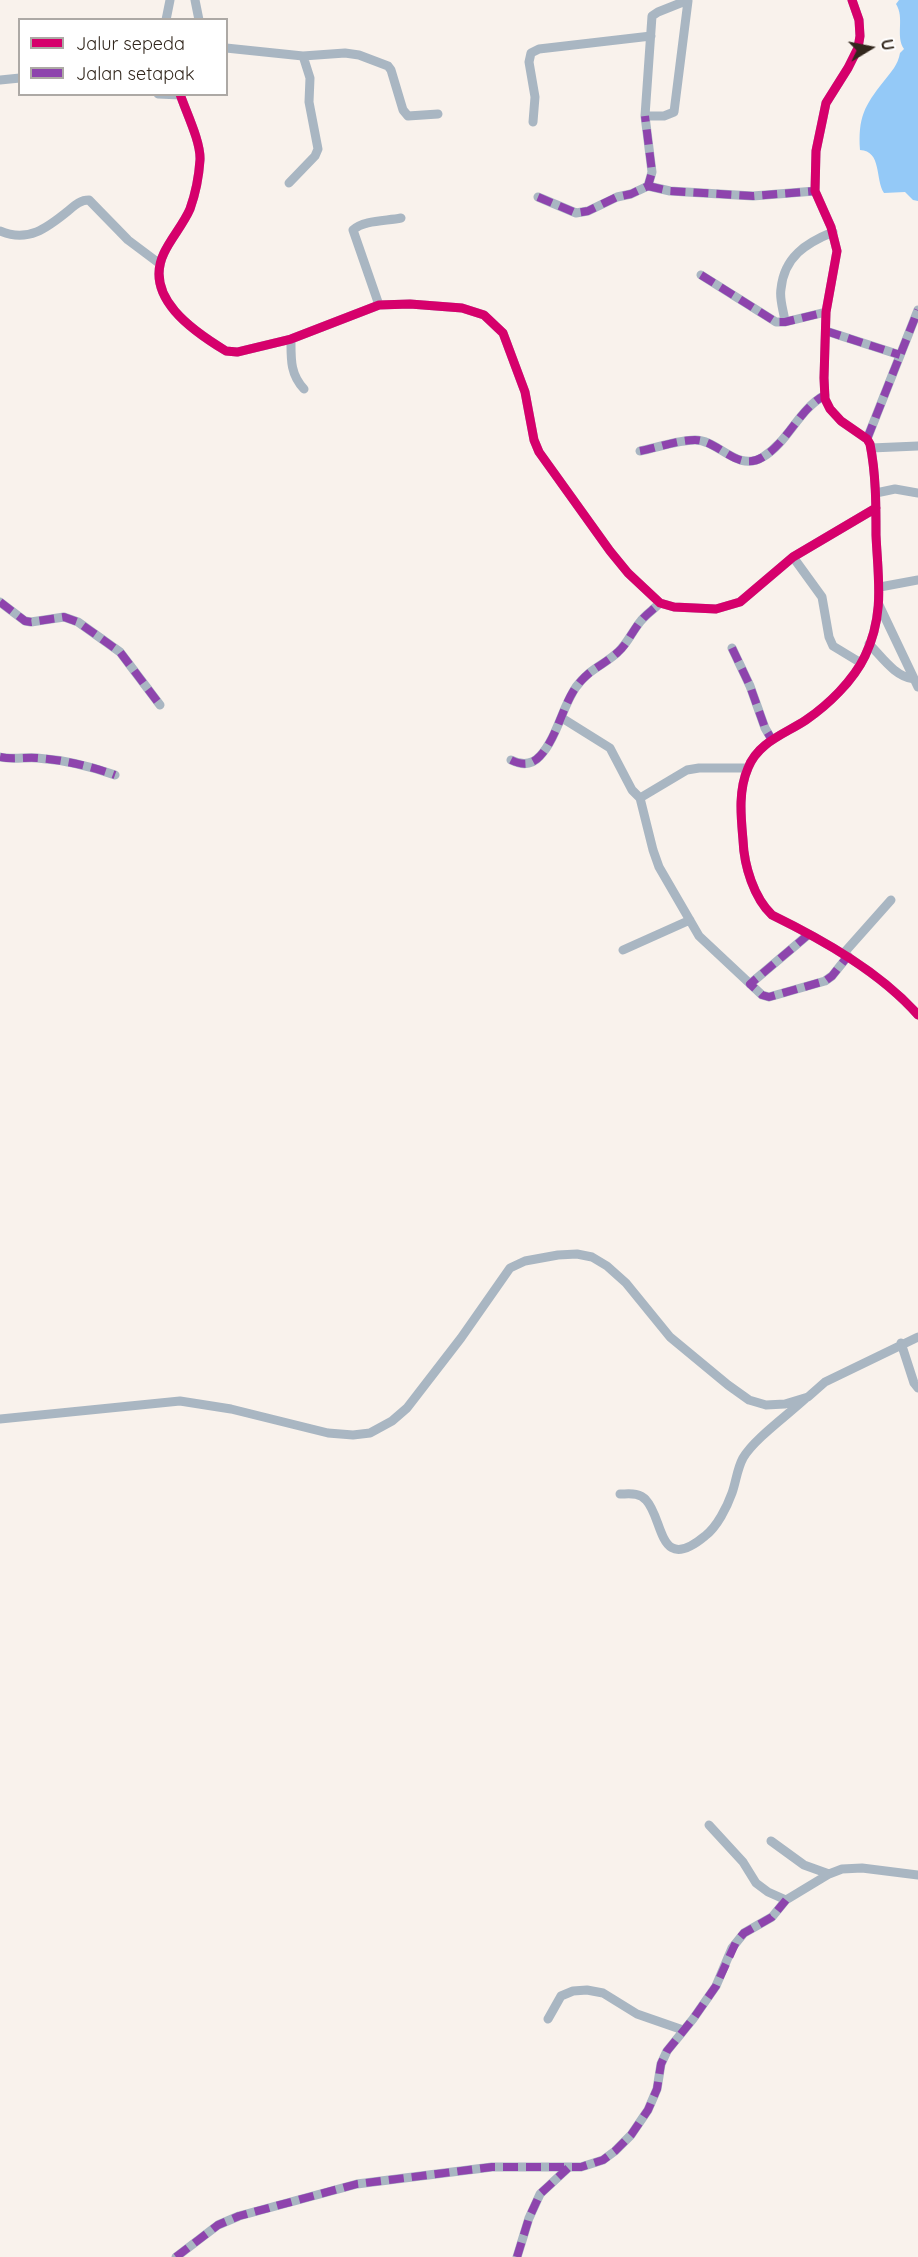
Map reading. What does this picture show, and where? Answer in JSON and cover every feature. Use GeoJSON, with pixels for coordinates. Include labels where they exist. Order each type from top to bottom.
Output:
{"type":"FeatureCollection","features":[{"type":"Feature","properties":{"kind":"street"},"geometry":{"type":"LineString","coordinates":[[166,18],[170,0]]}},
{"type":"Feature","properties":{"kind":"street"},"geometry":{"type":"LineString","coordinates":[[195,0],[199,18]]}},
{"type":"Feature","properties":{"kind":"street"},"geometry":{"type":"LineString","coordinates":[[852,0],[859,20],[860,36],[849,68],[826,103],[816,152],[815,190],[833,232],[837,251],[826,312],[825,395],[830,409],[869,444],[918,446]]}},
{"type":"Feature","properties":{"kind":"street"},"geometry":{"type":"LineString","coordinates":[[645,116],[664,116],[674,112],[688,1],[652,16],[645,116],[652,172],[648,186]]}},
{"type":"Feature","properties":{"kind":"street"},"geometry":{"type":"LineString","coordinates":[[533,122],[535,97],[529,62],[531,53],[539,49],[651,36]]}},
{"type":"Feature","properties":{"kind":"street"},"geometry":{"type":"LineString","coordinates":[[228,48],[303,56],[345,53],[370,58],[388,66],[391,70],[408,116],[438,114]]}},
{"type":"Feature","properties":{"kind":"street"},"geometry":{"type":"LineString","coordinates":[[289,183],[315,156],[318,149],[309,102],[310,78],[303,56]]}},
{"type":"Feature","properties":{"kind":"street"},"geometry":{"type":"LineString","coordinates":[[0,80],[18,78]]}},
{"type":"Feature","properties":{"kind":"street"},"geometry":{"type":"LineString","coordinates":[[181,96],[199,150],[199,168],[190,209],[165,252],[160,264],[159,279],[163,296],[174,312],[226,351],[237,352],[291,339],[379,305],[411,304],[462,308],[484,315],[502,333],[525,392],[534,440],[539,452],[610,551],[645,591],[660,603],[688,608],[716,609],[740,602],[793,557],[876,508]]}},
{"type":"Feature","properties":{"kind":"street"},"geometry":{"type":"LineString","coordinates":[[538,197],[576,213],[588,211],[648,186],[670,191],[753,196],[815,190]]}},
{"type":"Feature","properties":{"kind":"street"},"geometry":{"type":"LineString","coordinates":[[0,231],[20,236],[37,233],[77,203],[88,200],[128,240],[160,264]]}},
{"type":"Feature","properties":{"kind":"street"},"geometry":{"type":"LineString","coordinates":[[379,305],[353,230],[354,227],[363,224],[401,218]]}},
{"type":"Feature","properties":{"kind":"street"},"geometry":{"type":"LineString","coordinates":[[786,322],[780,290],[785,273],[800,249],[833,232]]}},
{"type":"Feature","properties":{"kind":"street"},"geometry":{"type":"LineString","coordinates":[[701,275],[776,322],[786,322],[826,312]]}},
{"type":"Feature","properties":{"kind":"street"},"geometry":{"type":"LineString","coordinates":[[918,310],[869,444],[876,493],[880,587],[879,605],[869,644],[861,663],[832,699],[807,719],[758,750],[748,768],[742,788],[741,810],[743,847],[752,880],[759,899],[772,915],[846,955],[897,994],[918,1015]]}},
{"type":"Feature","properties":{"kind":"street"},"geometry":{"type":"LineString","coordinates":[[826,331],[900,355]]}},
{"type":"Feature","properties":{"kind":"street"},"geometry":{"type":"LineString","coordinates":[[291,339],[292,372],[304,388]]}},
{"type":"Feature","properties":{"kind":"street"},"geometry":{"type":"LineString","coordinates":[[640,451],[696,440],[716,447],[740,460],[754,461],[771,450],[809,405],[825,395]]}},
{"type":"Feature","properties":{"kind":"street"},"geometry":{"type":"LineString","coordinates":[[876,493],[895,489],[918,493]]}},
{"type":"Feature","properties":{"kind":"street"},"geometry":{"type":"LineString","coordinates":[[793,557],[822,597],[828,637],[833,646],[861,663]]}},
{"type":"Feature","properties":{"kind":"street"},"geometry":{"type":"LineString","coordinates":[[880,587],[918,580]]}},
{"type":"Feature","properties":{"kind":"street"},"geometry":{"type":"LineString","coordinates":[[0,602],[26,621],[64,617],[78,622],[120,652],[160,705]]}},
{"type":"Feature","properties":{"kind":"street"},"geometry":{"type":"LineString","coordinates":[[511,760],[520,765],[527,764],[541,756],[562,718],[568,701],[584,678],[593,668],[619,652],[642,619],[660,603]]}},
{"type":"Feature","properties":{"kind":"street"},"geometry":{"type":"LineString","coordinates":[[879,605],[916,683]]}},
{"type":"Feature","properties":{"kind":"street"},"geometry":{"type":"LineString","coordinates":[[869,644],[900,675],[916,683]]}},
{"type":"Feature","properties":{"kind":"street"},"geometry":{"type":"LineString","coordinates":[[732,648],[772,740]]}},
{"type":"Feature","properties":{"kind":"street"},"geometry":{"type":"LineString","coordinates":[[562,718],[610,748],[632,790],[640,798],[659,867],[703,942],[762,995],[769,997],[825,981],[832,976],[846,955],[891,900]]}},
{"type":"Feature","properties":{"kind":"street"},"geometry":{"type":"LineString","coordinates":[[0,757],[73,762],[115,775]]}},
{"type":"Feature","properties":{"kind":"street"},"geometry":{"type":"LineString","coordinates":[[640,798],[687,770],[748,768]]}},
{"type":"Feature","properties":{"kind":"street"},"geometry":{"type":"LineString","coordinates":[[623,950],[690,920]]}},
{"type":"Feature","properties":{"kind":"street"},"geometry":{"type":"LineString","coordinates":[[750,984],[809,934]]}},
{"type":"Feature","properties":{"kind":"street"},"geometry":{"type":"LineString","coordinates":[[0,1419],[180,1401],[258,1415],[328,1433],[353,1435],[370,1433],[383,1427],[407,1408],[461,1338],[510,1268],[525,1261],[577,1254],[592,1257],[607,1266],[626,1283],[670,1337],[749,1400],[766,1405],[785,1404],[808,1397]]}},
{"type":"Feature","properties":{"kind":"street"},"geometry":{"type":"LineString","coordinates":[[620,1494],[633,1494],[646,1499],[663,1540],[668,1545],[678,1548],[694,1545],[708,1534],[724,1509],[732,1494],[743,1458],[762,1437],[825,1382],[901,1343],[918,1337]]}},
{"type":"Feature","properties":{"kind":"street"},"geometry":{"type":"LineString","coordinates":[[901,1343],[914,1383],[918,1388]]}},
{"type":"Feature","properties":{"kind":"street"},"geometry":{"type":"LineString","coordinates":[[710,1825],[744,1862],[756,1884],[786,1900]]}},
{"type":"Feature","properties":{"kind":"street"},"geometry":{"type":"LineString","coordinates":[[771,1841],[804,1865],[829,1874]]}},
{"type":"Feature","properties":{"kind":"street"},"geometry":{"type":"LineString","coordinates":[[176,2257],[187,2246],[218,2224],[239,2216],[357,2184],[492,2167],[568,2168],[592,2165],[603,2160],[631,2135],[653,2099],[661,2064],[667,2051],[716,1986],[736,1942],[744,1934],[772,1917],[786,1900],[829,1874],[842,1869],[862,1868],[918,1875]]}},
{"type":"Feature","properties":{"kind":"street"},"geometry":{"type":"LineString","coordinates":[[548,2019],[561,1996],[573,1991],[588,1990],[603,1993],[637,2014],[683,2030]]}},
{"type":"Feature","properties":{"kind":"street"},"geometry":{"type":"LineString","coordinates":[[517,2257],[529,2218],[540,2194],[568,2168]]}},
{"type":"Feature","properties":{"kind":"water"},"geometry":{"type":"Polygon","coordinates":[[[899,0],[918,0],[918,201],[913,200],[905,192],[884,193],[875,160],[872,155],[860,150],[861,121],[867,105],[894,68],[904,49],[900,38],[899,9],[896,4],[899,0]]]}},
{"type":"Feature","properties":{"kind":"marked path"},"geometry":{"type":"LineString","coordinates":[[538,197],[576,213],[588,211],[648,186],[652,172],[645,116]]}},
{"type":"Feature","properties":{"kind":"marked path"},"geometry":{"type":"LineString","coordinates":[[648,186],[670,191],[753,196],[815,191]]}},
{"type":"Feature","properties":{"kind":"marked path"},"geometry":{"type":"LineString","coordinates":[[701,275],[776,322],[826,312]]}},
{"type":"Feature","properties":{"kind":"marked path"},"geometry":{"type":"LineString","coordinates":[[867,439],[918,310]]}},
{"type":"Feature","properties":{"kind":"marked path"},"geometry":{"type":"LineString","coordinates":[[826,331],[900,355]]}},
{"type":"Feature","properties":{"kind":"marked path"},"geometry":{"type":"LineString","coordinates":[[640,451],[695,440],[704,441],[736,459],[754,461],[763,457],[780,443],[808,409],[825,395]]}},
{"type":"Feature","properties":{"kind":"marked path"},"geometry":{"type":"LineString","coordinates":[[0,602],[25,621],[64,617],[78,622],[120,652],[160,705]]}},
{"type":"Feature","properties":{"kind":"marked path"},"geometry":{"type":"LineString","coordinates":[[511,760],[526,764],[540,756],[551,740],[576,687],[586,675],[621,649],[642,619],[660,603]]}},
{"type":"Feature","properties":{"kind":"marked path"},"geometry":{"type":"LineString","coordinates":[[732,648],[772,740]]}},
{"type":"Feature","properties":{"kind":"marked path"},"geometry":{"type":"LineString","coordinates":[[0,757],[57,760],[115,775]]}},
{"type":"Feature","properties":{"kind":"marked path"},"geometry":{"type":"LineString","coordinates":[[809,934],[750,984],[762,995],[769,997],[825,981],[848,956]]}},
{"type":"Feature","properties":{"kind":"marked path"},"geometry":{"type":"LineString","coordinates":[[176,2257],[218,2225],[239,2216],[357,2184],[492,2167],[581,2167],[603,2160],[631,2135],[648,2110],[657,2089],[661,2064],[667,2051],[716,1986],[736,1942],[744,1933],[772,1917],[786,1900]]}},
{"type":"Feature","properties":{"kind":"marked path"},"geometry":{"type":"LineString","coordinates":[[517,2257],[529,2218],[540,2194],[568,2168]]}},
{"type":"Feature","properties":{"kind":"cycle path"},"geometry":{"type":"LineString","coordinates":[[852,0],[859,20],[858,48],[826,103],[816,151],[815,191],[831,227],[837,251],[826,312],[825,399],[830,409],[841,421],[867,439],[870,444],[875,489],[878,611],[865,656],[847,683],[823,707],[765,745],[753,759],[743,786],[742,822],[745,860],[751,881],[760,900],[772,915],[811,935],[869,971],[903,999],[918,1015]]}},
{"type":"Feature","properties":{"kind":"cycle path"},"geometry":{"type":"LineString","coordinates":[[181,96],[198,145],[199,166],[190,209],[164,253],[159,269],[160,284],[166,298],[186,323],[226,351],[237,352],[291,339],[379,305],[410,304],[462,308],[484,315],[503,333],[525,392],[534,440],[539,452],[628,573],[660,603],[674,607],[716,609],[740,602],[793,557],[876,508]]}}]}
